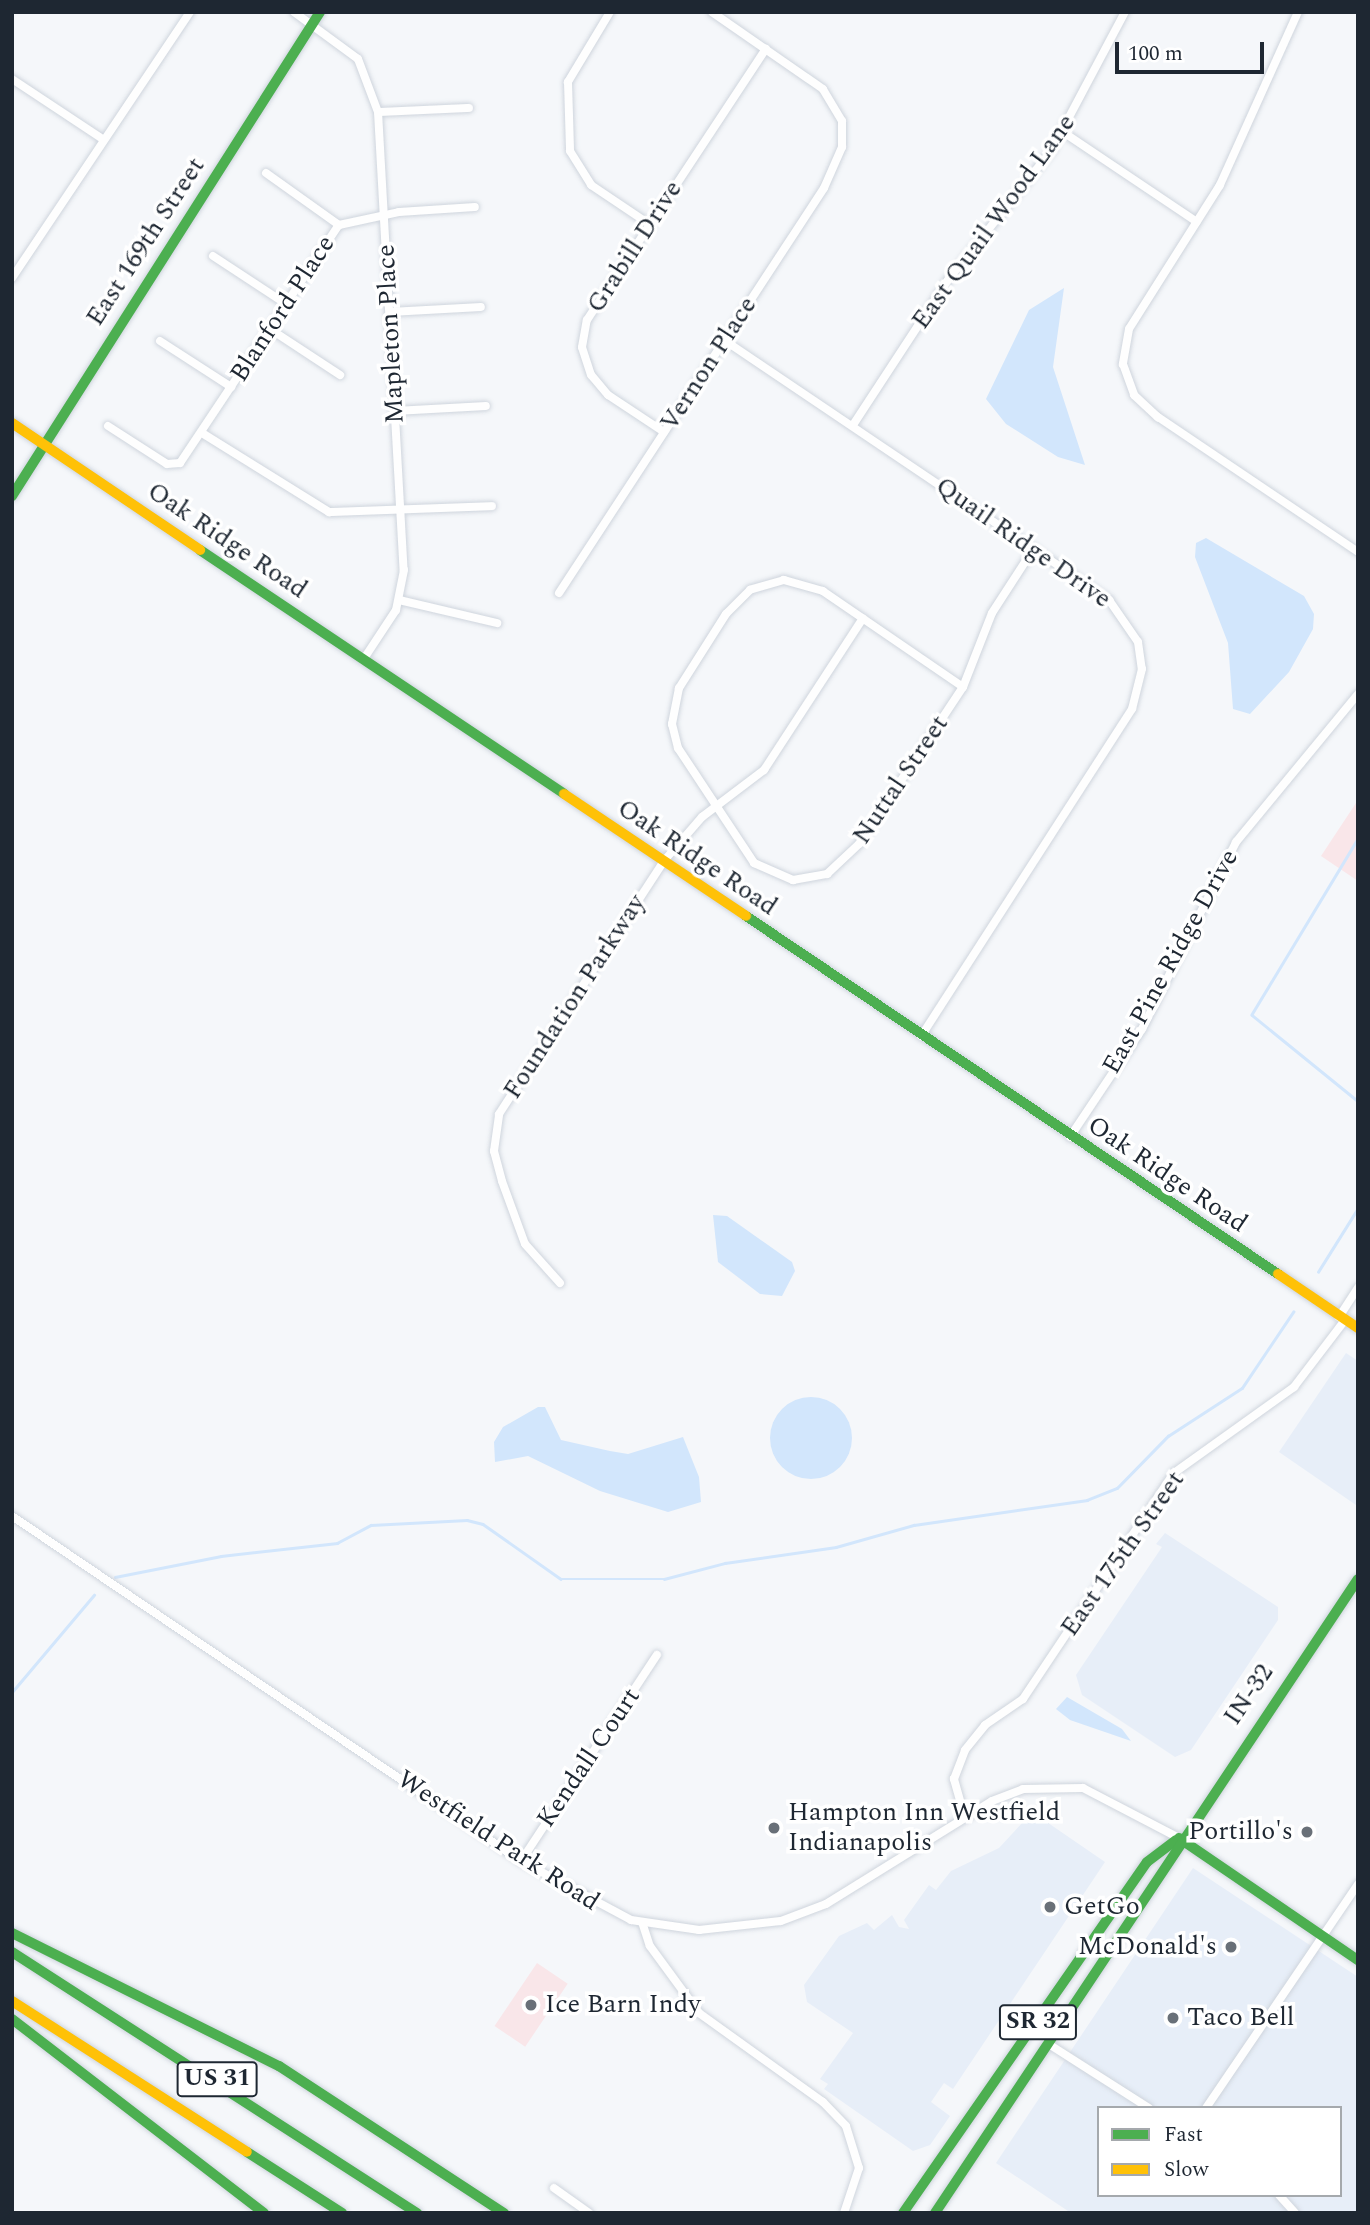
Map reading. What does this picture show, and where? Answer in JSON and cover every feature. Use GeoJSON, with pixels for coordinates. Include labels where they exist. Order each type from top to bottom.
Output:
{"type":"FeatureCollection","features":[{"type":"Feature","properties":{"kind":"main road","name":"East 169th Street"},"geometry":{"type":"LineString","coordinates":[[12,496],[320,12]]}},
{"type":"Feature","properties":{"kind":"main road","name":"Oak Ridge Road"},"geometry":{"type":"LineString","coordinates":[[12,423],[1070,1137],[1358,1328]]}},
{"type":"Feature","properties":{"kind":"main road","name":"IN-32"},"geometry":{"type":"LineString","coordinates":[[1180,1838],[1358,1578]]}},
{"type":"Feature","properties":{"kind":"main road"},"geometry":{"type":"LineString","coordinates":[[1180,1838],[1358,1960]]}},
{"type":"Feature","properties":{"kind":"main road","name":"SR 32"},"geometry":{"type":"LineString","coordinates":[[934,2213],[1180,1838]]}},
{"type":"Feature","properties":{"kind":"main road","name":"SR 32"},"geometry":{"type":"LineString","coordinates":[[903,2213],[1147,1862],[1180,1838]]}},
{"type":"Feature","properties":{"kind":"main road"},"geometry":{"type":"LineString","coordinates":[[12,1933],[279,2066],[504,2213]]}},
{"type":"Feature","properties":{"kind":"main road","name":"US 31"},"geometry":{"type":"LineString","coordinates":[[12,1952],[417,2213]]}},
{"type":"Feature","properties":{"kind":"main road","name":"US 31"},"geometry":{"type":"LineString","coordinates":[[12,2001],[342,2213]]}},
{"type":"Feature","properties":{"kind":"main road"},"geometry":{"type":"LineString","coordinates":[[12,2019],[95,2077],[264,2213]]}},
{"type":"Feature","properties":{"kind":"street"},"geometry":{"type":"LineString","coordinates":[[12,278],[190,12]]}},
{"type":"Feature","properties":{"kind":"street","name":"Mapleton Place"},"geometry":{"type":"LineString","coordinates":[[294,12],[358,59],[378,112],[401,511],[400,600]]}},
{"type":"Feature","properties":{"kind":"street"},"geometry":{"type":"LineString","coordinates":[[610,12],[568,82],[570,151],[591,185],[649,224]]}},
{"type":"Feature","properties":{"kind":"street"},"geometry":{"type":"LineString","coordinates":[[712,12],[766,49]]}},
{"type":"Feature","properties":{"kind":"street","name":"East Quail Wood Lane"},"geometry":{"type":"LineString","coordinates":[[853,425],[948,280],[1063,132],[1125,12]]}},
{"type":"Feature","properties":{"kind":"street"},"geometry":{"type":"LineString","coordinates":[[1298,12],[1232,163],[1129,329],[1124,346],[1127,381],[1158,417],[1358,552]]}},
{"type":"Feature","properties":{"kind":"street","name":"Grabill Drive"},"geometry":{"type":"LineString","coordinates":[[664,432],[600,388],[582,347],[590,314],[766,49]]}},
{"type":"Feature","properties":{"kind":"street","name":"Vernon Place"},"geometry":{"type":"LineString","coordinates":[[559,593],[833,172],[843,130],[823,89],[766,49]]}},
{"type":"Feature","properties":{"kind":"street"},"geometry":{"type":"LineString","coordinates":[[12,79],[104,140]]}},
{"type":"Feature","properties":{"kind":"street"},"geometry":{"type":"LineString","coordinates":[[378,112],[469,108]]}},
{"type":"Feature","properties":{"kind":"street"},"geometry":{"type":"LineString","coordinates":[[1063,132],[1197,222]]}},
{"type":"Feature","properties":{"kind":"street"},"geometry":{"type":"LineString","coordinates":[[266,173],[339,225]]}},
{"type":"Feature","properties":{"kind":"street","name":"Blanford Place"},"geometry":{"type":"LineString","coordinates":[[108,426],[171,465],[184,460],[339,225],[384,214],[475,207]]}},
{"type":"Feature","properties":{"kind":"street"},"geometry":{"type":"LineString","coordinates":[[212,256],[286,304]]}},
{"type":"Feature","properties":{"kind":"street"},"geometry":{"type":"LineString","coordinates":[[390,312],[481,307]]}},
{"type":"Feature","properties":{"kind":"street"},"geometry":{"type":"LineString","coordinates":[[270,329],[340,375]]}},
{"type":"Feature","properties":{"kind":"street","name":"Quail Ridge Drive"},"geometry":{"type":"LineString","coordinates":[[724,340],[1109,600],[1127,620],[1140,654],[1138,695],[921,1036]]}},
{"type":"Feature","properties":{"kind":"street"},"geometry":{"type":"LineString","coordinates":[[160,341],[231,387]]}},
{"type":"Feature","properties":{"kind":"street"},"geometry":{"type":"LineString","coordinates":[[395,411],[486,406]]}},
{"type":"Feature","properties":{"kind":"street"},"geometry":{"type":"LineString","coordinates":[[202,433],[321,509],[401,511],[492,506]]}},
{"type":"Feature","properties":{"kind":"street","name":"Nuttal Street"},"geometry":{"type":"LineString","coordinates":[[963,687],[823,592],[791,580],[755,587],[732,607],[682,682],[672,715],[678,748],[746,855],[771,875],[802,880],[827,874],[859,844],[963,687],[988,620],[1034,548]]}},
{"type":"Feature","properties":{"kind":"street"},"geometry":{"type":"LineString","coordinates":[[363,660],[400,600],[497,623]]}},
{"type":"Feature","properties":{"kind":"street","name":"Foundation Parkway"},"geometry":{"type":"LineString","coordinates":[[560,1283],[525,1244],[502,1181],[494,1151],[499,1114],[663,862],[715,807],[770,763],[863,618]]}},
{"type":"Feature","properties":{"kind":"street","name":"East Pine Ridge Drive"},"geometry":{"type":"LineString","coordinates":[[1070,1137],[1142,1029],[1236,842],[1358,694]]}},
{"type":"Feature","properties":{"kind":"street","name":"East 175th Street"},"geometry":{"type":"LineString","coordinates":[[965,1818],[954,1779],[965,1749],[985,1725],[1023,1699],[1174,1474],[1294,1387],[1342,1319],[1358,1288]]}},
{"type":"Feature","properties":{"kind":"street","name":"Westfield Park Road"},"geometry":{"type":"LineString","coordinates":[[12,1516],[95,1577],[572,1894],[642,1923],[719,1930],[781,1921],[826,1904],[965,1818],[1023,1789],[1074,1787],[1115,1801],[1180,1838]]}},
{"type":"Feature","properties":{"kind":"street","name":"Kendall Court"},"geometry":{"type":"LineString","coordinates":[[522,1861],[657,1655]]}},
{"type":"Feature","properties":{"kind":"street"},"geometry":{"type":"LineString","coordinates":[[1207,2106],[1358,1884]]}},
{"type":"Feature","properties":{"kind":"street"},"geometry":{"type":"LineString","coordinates":[[642,1923],[650,1946],[699,2012],[824,2102],[846,2126],[859,2168],[844,2213]]}},
{"type":"Feature","properties":{"kind":"street"},"geometry":{"type":"LineString","coordinates":[[1047,2043],[1146,2106]]}},
{"type":"Feature","properties":{"kind":"street"},"geometry":{"type":"LineString","coordinates":[[554,2188],[589,2213]]}},
{"type":"Feature","properties":{"kind":"street"},"geometry":{"type":"LineString","coordinates":[[1281,2197],[1295,2213]]}},
{"type":"Feature","properties":{"kind":"shaded area"},"geometry":{"type":"Polygon","coordinates":[[[1358,800],[1358,881],[1321,856],[1358,800]]]}},
{"type":"Feature","properties":{"kind":"shaded area"},"geometry":{"type":"Polygon","coordinates":[[[1346,1353],[1358,1361],[1356,1505],[1279,1452],[1346,1353]]]}},
{"type":"Feature","properties":{"kind":"shaded area"},"geometry":{"type":"Polygon","coordinates":[[[1165,1533],[1278,1607],[1278,1620],[1191,1750],[1175,1757],[1082,1695],[1076,1675],[1162,1547],[1156,1544],[1165,1533]]]}},
{"type":"Feature","properties":{"kind":"shaded area"},"geometry":{"type":"Polygon","coordinates":[[[1040,1806],[1038,1816],[1105,1862],[953,2089],[944,2083],[931,2102],[950,2116],[930,2145],[913,2151],[824,2089],[828,2084],[820,2079],[853,2033],[807,2002],[804,1985],[839,1936],[867,1923],[874,1930],[892,1915],[899,1927],[909,1929],[904,1920],[929,1885],[936,1890],[951,1871],[999,1848],[1023,1822],[1016,1811],[1040,1806]]]}},
{"type":"Feature","properties":{"kind":"shaded area"},"geometry":{"type":"Polygon","coordinates":[[[1193,1868],[1358,1977],[1358,2213],[1071,2213],[996,2163],[1193,1868]]]}},
{"type":"Feature","properties":{"kind":"shaded area","name":"Ice Barn Indy"},"geometry":{"type":"Polygon","coordinates":[[[537,1963],[568,1984],[525,2047],[495,2026],[537,1963]]]}},
{"type":"Feature","properties":{"kind":"water"},"geometry":{"type":"Polygon","coordinates":[[[1064,288],[1053,367],[1085,465],[1058,457],[1006,424],[986,399],[1029,310],[1064,288]]]}},
{"type":"Feature","properties":{"kind":"water"},"geometry":{"type":"Polygon","coordinates":[[[1206,538],[1304,596],[1314,614],[1313,629],[1289,672],[1250,714],[1233,709],[1228,643],[1195,557],[1196,543],[1206,538]]]}},
{"type":"Feature","properties":{"kind":"water"},"geometry":{"type":"Polygon","coordinates":[[[713,1215],[727,1216],[792,1262],[795,1271],[782,1296],[760,1294],[718,1262],[713,1215]]]}},
{"type":"Feature","properties":{"kind":"water"},"geometry":{"type":"Polygon","coordinates":[[[811,1397],[827,1400],[840,1409],[849,1422],[852,1438],[849,1454],[840,1467],[827,1476],[811,1479],[795,1476],[782,1467],[773,1454],[770,1438],[773,1422],[782,1409],[795,1400],[811,1397]]]}},
{"type":"Feature","properties":{"kind":"water"},"geometry":{"type":"Polygon","coordinates":[[[538,1407],[545,1407],[561,1440],[610,1451],[628,1454],[683,1437],[699,1477],[701,1502],[668,1512],[600,1491],[528,1456],[495,1462],[494,1442],[503,1427],[538,1407]]]}},
{"type":"Feature","properties":{"kind":"water"},"geometry":{"type":"Polygon","coordinates":[[[1067,1697],[1122,1729],[1131,1741],[1070,1720],[1056,1709],[1067,1697]]]}},
{"type":"Feature","properties":{"kind":"waterway"},"geometry":{"type":"LineString","coordinates":[[1358,839],[1252,1015],[1358,1101]]}},
{"type":"Feature","properties":{"kind":"waterway"},"geometry":{"type":"LineString","coordinates":[[1318,1272],[1358,1208]]}},
{"type":"Feature","properties":{"kind":"waterway"},"geometry":{"type":"LineString","coordinates":[[115,1577],[221,1556],[337,1543],[371,1525],[467,1520],[483,1524],[561,1579],[664,1579],[725,1563],[836,1547],[914,1525],[1087,1500],[1117,1488],[1168,1436],[1242,1388],[1293,1312]]}},
{"type":"Feature","properties":{"kind":"waterway"},"geometry":{"type":"LineString","coordinates":[[12,1692],[94,1595]]}},
{"type":"Feature","properties":{"kind":"traffic: fast"},"geometry":{"type":"LineString","coordinates":[[12,496],[320,12]]}},
{"type":"Feature","properties":{"kind":"traffic: fast"},"geometry":{"type":"LineString","coordinates":[[200,550],[564,794]]}},
{"type":"Feature","properties":{"kind":"traffic: fast"},"geometry":{"type":"LineString","coordinates":[[746,916],[1278,1274]]}},
{"type":"Feature","properties":{"kind":"traffic: fast"},"geometry":{"type":"LineString","coordinates":[[935,2213],[1358,1579]]}},
{"type":"Feature","properties":{"kind":"traffic: fast"},"geometry":{"type":"LineString","coordinates":[[1179,1838],[1358,1960]]}},
{"type":"Feature","properties":{"kind":"traffic: fast"},"geometry":{"type":"LineString","coordinates":[[903,2213],[1147,1862],[1176,1840]]}},
{"type":"Feature","properties":{"kind":"traffic: fast"},"geometry":{"type":"LineString","coordinates":[[12,1933],[279,2066],[504,2213]]}},
{"type":"Feature","properties":{"kind":"traffic: fast"},"geometry":{"type":"LineString","coordinates":[[12,1952],[417,2213]]}},
{"type":"Feature","properties":{"kind":"traffic: fast"},"geometry":{"type":"LineString","coordinates":[[12,2019],[264,2213]]}},
{"type":"Feature","properties":{"kind":"traffic: fast"},"geometry":{"type":"LineString","coordinates":[[247,2152],[342,2213]]}},
{"type":"Feature","properties":{"kind":"traffic: slow"},"geometry":{"type":"LineString","coordinates":[[12,423],[200,550]]}},
{"type":"Feature","properties":{"kind":"traffic: slow"},"geometry":{"type":"LineString","coordinates":[[564,794],[746,916]]}},
{"type":"Feature","properties":{"kind":"traffic: slow"},"geometry":{"type":"LineString","coordinates":[[1278,1274],[1358,1328]]}},
{"type":"Feature","properties":{"kind":"traffic: slow"},"geometry":{"type":"LineString","coordinates":[[12,2001],[247,2152]]}},
{"type":"Feature","properties":{"kind":"place","name":"Hampton Inn Westfield Indianapolis"},"geometry":{"type":"Point","coordinates":[774,1828]}},
{"type":"Feature","properties":{"kind":"place","name":"Portillo's"},"geometry":{"type":"Point","coordinates":[1307,1832]}},
{"type":"Feature","properties":{"kind":"place","name":"GetGo"},"geometry":{"type":"Point","coordinates":[1050,1907]}},
{"type":"Feature","properties":{"kind":"place","name":"McDonald's"},"geometry":{"type":"Point","coordinates":[1231,1947]}},
{"type":"Feature","properties":{"kind":"place","name":"Ice Barn Indy"},"geometry":{"type":"Point","coordinates":[531,2005]}},
{"type":"Feature","properties":{"kind":"place","name":"Taco Bell"},"geometry":{"type":"Point","coordinates":[1173,2018]}}]}
